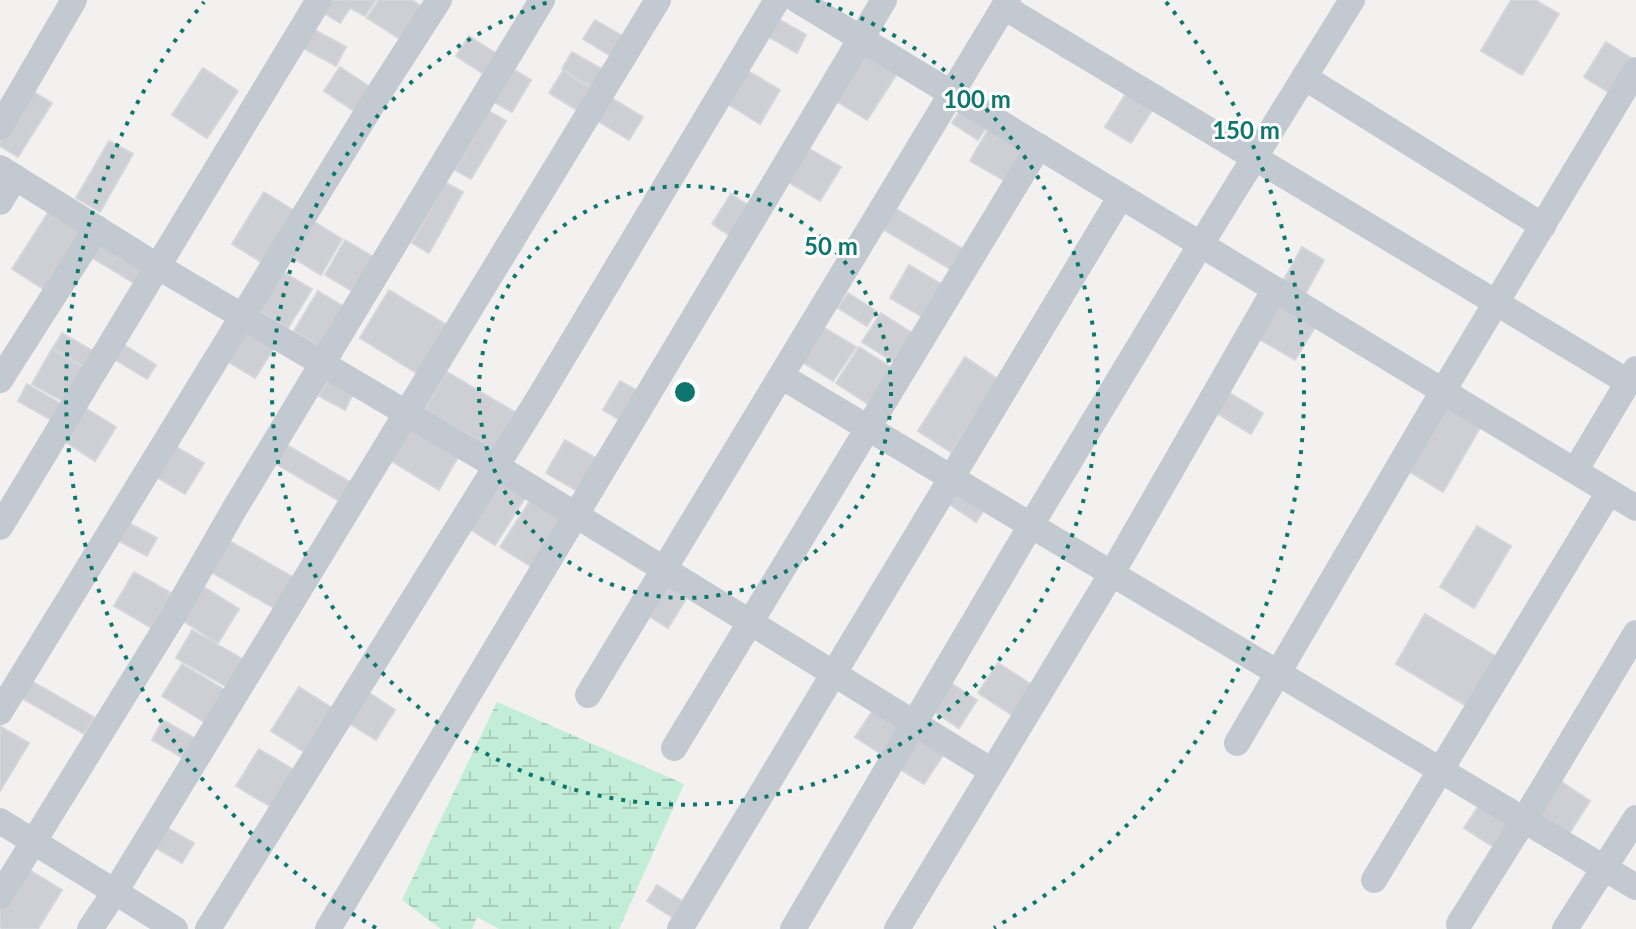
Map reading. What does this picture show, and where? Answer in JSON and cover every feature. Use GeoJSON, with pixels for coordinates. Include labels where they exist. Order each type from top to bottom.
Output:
{"type":"FeatureCollection","features":[{"type":"Feature","properties":{"kind":"street"},"geometry":{"type":"LineString","coordinates":[[0,127],[74,0]]}},
{"type":"Feature","properties":{"kind":"street"},"geometry":{"type":"LineString","coordinates":[[0,527],[319,0]]}},
{"type":"Feature","properties":{"kind":"street"},"geometry":{"type":"LineString","coordinates":[[0,712],[439,0]]}},
{"type":"Feature","properties":{"kind":"street"},"geometry":{"type":"LineString","coordinates":[[0,896],[173,616],[542,0]]}},
{"type":"Feature","properties":{"kind":"street"},"geometry":{"type":"LineString","coordinates":[[90,929],[658,0]]}},
{"type":"Feature","properties":{"kind":"street"},"geometry":{"type":"LineString","coordinates":[[208,929],[496,466],[777,0]]}},
{"type":"Feature","properties":{"kind":"street"},"geometry":{"type":"LineString","coordinates":[[797,0],[1636,508]]}},
{"type":"Feature","properties":{"kind":"street"},"geometry":{"type":"LineString","coordinates":[[328,929],[884,0]]}},
{"type":"Feature","properties":{"kind":"street"},"geometry":{"type":"LineString","coordinates":[[793,929],[1031,525],[1352,0]]}},
{"type":"Feature","properties":{"kind":"street"},"geometry":{"type":"LineString","coordinates":[[588,695],[1006,4],[1255,158],[1497,302],[1632,376],[1575,471]]}},
{"type":"Feature","properties":{"kind":"street"},"geometry":{"type":"LineString","coordinates":[[1237,743],[1636,70]]}},
{"type":"Feature","properties":{"kind":"street"},"geometry":{"type":"LineString","coordinates":[[1304,77],[1543,226]]}},
{"type":"Feature","properties":{"kind":"street"},"geometry":{"type":"LineString","coordinates":[[674,748],[1039,146]]}},
{"type":"Feature","properties":{"kind":"street"},"geometry":{"type":"LineString","coordinates":[[0,202],[8,173],[157,266],[496,466],[992,771]]}},
{"type":"Feature","properties":{"kind":"street"},"geometry":{"type":"LineString","coordinates":[[680,929],[1121,196]]}},
{"type":"Feature","properties":{"kind":"street"},"geometry":{"type":"LineString","coordinates":[[0,380],[97,228]]}},
{"type":"Feature","properties":{"kind":"street"},"geometry":{"type":"LineString","coordinates":[[897,929],[1112,573],[1275,289]]}},
{"type":"Feature","properties":{"kind":"street"},"geometry":{"type":"LineString","coordinates":[[781,376],[1636,887]]}},
{"type":"Feature","properties":{"kind":"street"},"geometry":{"type":"LineString","coordinates":[[1374,880],[1609,492]]}},
{"type":"Feature","properties":{"kind":"street"},"geometry":{"type":"LineString","coordinates":[[1459,924],[1636,633]]}},
{"type":"Feature","properties":{"kind":"street"},"geometry":{"type":"LineString","coordinates":[[1565,929],[1636,818]]}},
{"type":"Feature","properties":{"kind":"street"},"geometry":{"type":"LineString","coordinates":[[0,821],[175,929]]}},
{"type":"Feature","properties":{"kind":"green space"},"geometry":{"type":"Polygon","coordinates":[[[497,702],[684,784],[619,929],[499,929],[477,917],[472,929],[441,929],[402,900],[497,702]]]}},
{"type":"Feature","properties":{"kind":"building"},"geometry":{"type":"Polygon","coordinates":[[[333,0],[376,0],[365,16],[350,8],[340,23],[324,13],[333,0]]]}},
{"type":"Feature","properties":{"kind":"building"},"geometry":{"type":"Polygon","coordinates":[[[379,0],[412,0],[421,6],[400,39],[367,18],[379,0]]]}},
{"type":"Feature","properties":{"kind":"building"},"geometry":{"type":"Polygon","coordinates":[[[1511,0],[1535,0],[1559,14],[1522,75],[1481,51],[1511,0]]]}},
{"type":"Feature","properties":{"kind":"building"},"geometry":{"type":"Polygon","coordinates":[[[770,14],[806,35],[797,53],[760,32],[770,14]]]}},
{"type":"Feature","properties":{"kind":"building"},"geometry":{"type":"Polygon","coordinates":[[[595,20],[628,39],[616,59],[583,39],[595,20]]]}},
{"type":"Feature","properties":{"kind":"building"},"geometry":{"type":"Polygon","coordinates":[[[309,27],[346,47],[336,66],[299,46],[309,27]]]}},
{"type":"Feature","properties":{"kind":"building"},"geometry":{"type":"Polygon","coordinates":[[[469,36],[503,58],[490,78],[456,56],[469,36]]]}},
{"type":"Feature","properties":{"kind":"building"},"geometry":{"type":"Polygon","coordinates":[[[1606,42],[1631,58],[1608,92],[1584,77],[1606,42]]]}},
{"type":"Feature","properties":{"kind":"building"},"geometry":{"type":"Polygon","coordinates":[[[865,48],[900,69],[867,120],[833,99],[865,48]]]}},
{"type":"Feature","properties":{"kind":"building"},"geometry":{"type":"Polygon","coordinates":[[[572,52],[607,72],[597,90],[562,69],[572,52]]]}},
{"type":"Feature","properties":{"kind":"building"},"geometry":{"type":"Polygon","coordinates":[[[340,67],[373,89],[357,113],[324,91],[340,67]]]}},
{"type":"Feature","properties":{"kind":"building"},"geometry":{"type":"Polygon","coordinates":[[[203,68],[238,91],[207,138],[172,115],[203,68]]]}},
{"type":"Feature","properties":{"kind":"building"},"geometry":{"type":"Polygon","coordinates":[[[743,68],[780,90],[760,124],[723,101],[743,68]]]}},
{"type":"Feature","properties":{"kind":"building"},"geometry":{"type":"Polygon","coordinates":[[[513,69],[531,80],[512,112],[494,102],[513,69]]]}},
{"type":"Feature","properties":{"kind":"building"},"geometry":{"type":"Polygon","coordinates":[[[563,71],[598,93],[585,115],[549,93],[563,71]]]}},
{"type":"Feature","properties":{"kind":"building"},"geometry":{"type":"Polygon","coordinates":[[[1130,87],[1156,104],[1131,143],[1105,127],[1130,87]]]}},
{"type":"Feature","properties":{"kind":"building"},"geometry":{"type":"Polygon","coordinates":[[[27,88],[52,103],[18,157],[0,146],[0,132],[27,88]]]}},
{"type":"Feature","properties":{"kind":"building"},"geometry":{"type":"Polygon","coordinates":[[[605,94],[643,117],[629,140],[591,117],[605,94]]]}},
{"type":"Feature","properties":{"kind":"building"},"geometry":{"type":"Polygon","coordinates":[[[963,106],[989,123],[978,140],[952,123],[963,106]]]}},
{"type":"Feature","properties":{"kind":"building"},"geometry":{"type":"Polygon","coordinates":[[[489,111],[506,121],[471,179],[455,170],[489,111]]]}},
{"type":"Feature","properties":{"kind":"building"},"geometry":{"type":"Polygon","coordinates":[[[992,123],[1029,144],[1007,182],[970,161],[992,123]]]}},
{"type":"Feature","properties":{"kind":"building"},"geometry":{"type":"Polygon","coordinates":[[[109,141],[133,154],[100,212],[76,198],[109,141]]]}},
{"type":"Feature","properties":{"kind":"building"},"geometry":{"type":"Polygon","coordinates":[[[808,148],[841,167],[820,201],[788,182],[808,148]]]}},
{"type":"Feature","properties":{"kind":"building"},"geometry":{"type":"Polygon","coordinates":[[[446,183],[463,192],[429,253],[412,243],[446,183]]]}},
{"type":"Feature","properties":{"kind":"building"},"geometry":{"type":"Polygon","coordinates":[[[264,192],[298,213],[266,265],[232,244],[264,192]]]}},
{"type":"Feature","properties":{"kind":"building"},"geometry":{"type":"Polygon","coordinates":[[[731,194],[751,207],[732,237],[712,224],[731,194]]]}},
{"type":"Feature","properties":{"kind":"building"},"geometry":{"type":"Polygon","coordinates":[[[893,207],[963,249],[950,269],[881,228],[893,207]]]}},
{"type":"Feature","properties":{"kind":"building"},"geometry":{"type":"Polygon","coordinates":[[[51,208],[88,231],[48,292],[12,269],[51,208]]]}},
{"type":"Feature","properties":{"kind":"building"},"geometry":{"type":"Polygon","coordinates":[[[308,218],[342,239],[321,275],[287,254],[308,218]]]}},
{"type":"Feature","properties":{"kind":"building"},"geometry":{"type":"Polygon","coordinates":[[[99,240],[147,270],[137,285],[89,256],[99,240]]]}},
{"type":"Feature","properties":{"kind":"building"},"geometry":{"type":"Polygon","coordinates":[[[345,240],[380,261],[359,295],[325,275],[345,240]]]}},
{"type":"Feature","properties":{"kind":"building"},"geometry":{"type":"Polygon","coordinates":[[[1302,247],[1324,260],[1303,298],[1281,285],[1302,247]]]}},
{"type":"Feature","properties":{"kind":"building"},"geometry":{"type":"Polygon","coordinates":[[[909,265],[943,285],[924,318],[890,298],[909,265]]]}},
{"type":"Feature","properties":{"kind":"building"},"geometry":{"type":"Polygon","coordinates":[[[278,269],[312,289],[288,328],[255,308],[278,269]]]}},
{"type":"Feature","properties":{"kind":"building"},"geometry":{"type":"Polygon","coordinates":[[[389,290],[447,325],[418,374],[360,338],[389,290]]]}},
{"type":"Feature","properties":{"kind":"building"},"geometry":{"type":"Polygon","coordinates":[[[318,291],[351,311],[327,351],[294,331],[318,291]]]}},
{"type":"Feature","properties":{"kind":"building"},"geometry":{"type":"Polygon","coordinates":[[[848,293],[876,311],[867,326],[838,308],[848,293]]]}},
{"type":"Feature","properties":{"kind":"building"},"geometry":{"type":"Polygon","coordinates":[[[1280,303],[1317,324],[1295,360],[1259,339],[1280,303]]]}},
{"type":"Feature","properties":{"kind":"building"},"geometry":{"type":"Polygon","coordinates":[[[881,313],[915,335],[897,364],[862,342],[881,313]]]}},
{"type":"Feature","properties":{"kind":"building"},"geometry":{"type":"Polygon","coordinates":[[[246,326],[276,345],[255,378],[225,360],[246,326]]]}},
{"type":"Feature","properties":{"kind":"building"},"geometry":{"type":"Polygon","coordinates":[[[823,327],[856,347],[833,381],[802,362],[823,327]]]}},
{"type":"Feature","properties":{"kind":"building"},"geometry":{"type":"Polygon","coordinates":[[[62,333],[93,351],[83,366],[53,348],[62,333]]]}},
{"type":"Feature","properties":{"kind":"building"},"geometry":{"type":"Polygon","coordinates":[[[118,341],[156,365],[147,379],[109,356],[118,341]]]}},
{"type":"Feature","properties":{"kind":"building"},"geometry":{"type":"Polygon","coordinates":[[[859,347],[892,368],[868,404],[836,383],[859,347]]]}},
{"type":"Feature","properties":{"kind":"building"},"geometry":{"type":"Polygon","coordinates":[[[52,349],[84,368],[64,402],[32,384],[52,349]]]}},
{"type":"Feature","properties":{"kind":"building"},"geometry":{"type":"Polygon","coordinates":[[[965,357],[998,379],[951,452],[918,431],[965,357]]]}},
{"type":"Feature","properties":{"kind":"building"},"geometry":{"type":"Polygon","coordinates":[[[447,372],[515,412],[493,449],[425,409],[447,372]]]}},
{"type":"Feature","properties":{"kind":"building"},"geometry":{"type":"Polygon","coordinates":[[[330,376],[355,390],[345,410],[319,396],[330,376]]]}},
{"type":"Feature","properties":{"kind":"building"},"geometry":{"type":"Polygon","coordinates":[[[620,381],[638,391],[622,421],[603,410],[620,381]]]}},
{"type":"Feature","properties":{"kind":"building"},"geometry":{"type":"Polygon","coordinates":[[[27,384],[63,405],[53,421],[18,401],[27,384]]]}},
{"type":"Feature","properties":{"kind":"building"},"geometry":{"type":"Polygon","coordinates":[[[1228,392],[1263,413],[1251,434],[1216,413],[1228,392]]]}},
{"type":"Feature","properties":{"kind":"building"},"geometry":{"type":"Polygon","coordinates":[[[82,406],[116,427],[95,461],[61,439],[82,406]]]}},
{"type":"Feature","properties":{"kind":"building"},"geometry":{"type":"Polygon","coordinates":[[[1448,406],[1481,426],[1443,492],[1410,472],[1448,406]]]}},
{"type":"Feature","properties":{"kind":"building"},"geometry":{"type":"Polygon","coordinates":[[[412,420],[462,450],[439,490],[388,459],[412,420]]]}},
{"type":"Feature","properties":{"kind":"building"},"geometry":{"type":"Polygon","coordinates":[[[565,440],[596,458],[577,491],[546,473],[565,440]]]}},
{"type":"Feature","properties":{"kind":"building"},"geometry":{"type":"Polygon","coordinates":[[[170,443],[204,463],[185,494],[151,474],[170,443]]]}},
{"type":"Feature","properties":{"kind":"building"},"geometry":{"type":"Polygon","coordinates":[[[287,445],[357,486],[346,505],[276,464],[287,445]]]}},
{"type":"Feature","properties":{"kind":"building"},"geometry":{"type":"Polygon","coordinates":[[[498,476],[527,495],[495,545],[465,526],[498,476]]]}},
{"type":"Feature","properties":{"kind":"building"},"geometry":{"type":"Polygon","coordinates":[[[955,482],[988,504],[976,522],[943,500],[955,482]]]}},
{"type":"Feature","properties":{"kind":"building"},"geometry":{"type":"Polygon","coordinates":[[[533,496],[564,516],[532,567],[500,547],[533,496]]]}},
{"type":"Feature","properties":{"kind":"building"},"geometry":{"type":"Polygon","coordinates":[[[123,520],[157,538],[147,556],[113,538],[123,520]]]}},
{"type":"Feature","properties":{"kind":"building"},"geometry":{"type":"Polygon","coordinates":[[[1477,526],[1511,546],[1474,608],[1440,587],[1477,526]]]}},
{"type":"Feature","properties":{"kind":"building"},"geometry":{"type":"Polygon","coordinates":[[[228,540],[300,581],[281,612],[209,571],[228,540]]]}},
{"type":"Feature","properties":{"kind":"building"},"geometry":{"type":"Polygon","coordinates":[[[134,572],[171,593],[152,628],[114,606],[134,572]]]}},
{"type":"Feature","properties":{"kind":"building"},"geometry":{"type":"Polygon","coordinates":[[[669,581],[689,594],[668,628],[647,615],[669,581]]]}},
{"type":"Feature","properties":{"kind":"building"},"geometry":{"type":"Polygon","coordinates":[[[201,585],[239,609],[218,643],[180,619],[201,585]]]}},
{"type":"Feature","properties":{"kind":"building"},"geometry":{"type":"Polygon","coordinates":[[[1425,614],[1499,658],[1470,708],[1396,664],[1425,614]]]}},
{"type":"Feature","properties":{"kind":"building"},"geometry":{"type":"Polygon","coordinates":[[[192,630],[248,662],[232,690],[176,658],[192,630]]]}},
{"type":"Feature","properties":{"kind":"building"},"geometry":{"type":"Polygon","coordinates":[[[998,663],[1032,685],[1012,715],[978,693],[998,663]]]}},
{"type":"Feature","properties":{"kind":"building"},"geometry":{"type":"Polygon","coordinates":[[[182,664],[230,693],[211,726],[162,696],[182,664]]]}},
{"type":"Feature","properties":{"kind":"building"},"geometry":{"type":"Polygon","coordinates":[[[28,679],[94,717],[84,734],[18,696],[28,679]]]}},
{"type":"Feature","properties":{"kind":"building"},"geometry":{"type":"Polygon","coordinates":[[[946,680],[977,700],[959,728],[928,708],[946,680]]]}},
{"type":"Feature","properties":{"kind":"building"},"geometry":{"type":"Polygon","coordinates":[[[299,687],[334,709],[306,753],[271,731],[299,687]]]}},
{"type":"Feature","properties":{"kind":"building"},"geometry":{"type":"Polygon","coordinates":[[[365,690],[395,710],[376,740],[345,721],[365,690]]]}},
{"type":"Feature","properties":{"kind":"building"},"geometry":{"type":"Polygon","coordinates":[[[876,706],[903,724],[883,755],[855,737],[876,706]]]}},
{"type":"Feature","properties":{"kind":"building"},"geometry":{"type":"Polygon","coordinates":[[[163,720],[200,741],[188,761],[152,740],[163,720]]]}},
{"type":"Feature","properties":{"kind":"building"},"geometry":{"type":"Polygon","coordinates":[[[0,726],[29,743],[0,791],[0,726]]]}},
{"type":"Feature","properties":{"kind":"building"},"geometry":{"type":"Polygon","coordinates":[[[917,734],[945,752],[924,784],[896,767],[917,734]]]}},
{"type":"Feature","properties":{"kind":"building"},"geometry":{"type":"Polygon","coordinates":[[[259,749],[294,770],[271,807],[236,786],[259,749]]]}},
{"type":"Feature","properties":{"kind":"building"},"geometry":{"type":"Polygon","coordinates":[[[1556,778],[1590,801],[1568,835],[1534,813],[1556,778]]]}},
{"type":"Feature","properties":{"kind":"building"},"geometry":{"type":"Polygon","coordinates":[[[1484,798],[1514,817],[1495,848],[1464,828],[1484,798]]]}},
{"type":"Feature","properties":{"kind":"building"},"geometry":{"type":"Polygon","coordinates":[[[160,824],[194,843],[182,863],[149,844],[160,824]]]}},
{"type":"Feature","properties":{"kind":"building"},"geometry":{"type":"Polygon","coordinates":[[[23,866],[62,890],[38,929],[3,929],[0,927],[0,905],[23,866]]]}},
{"type":"Feature","properties":{"kind":"building"},"geometry":{"type":"Polygon","coordinates":[[[657,885],[682,901],[672,917],[647,901],[657,885]]]}}]}
